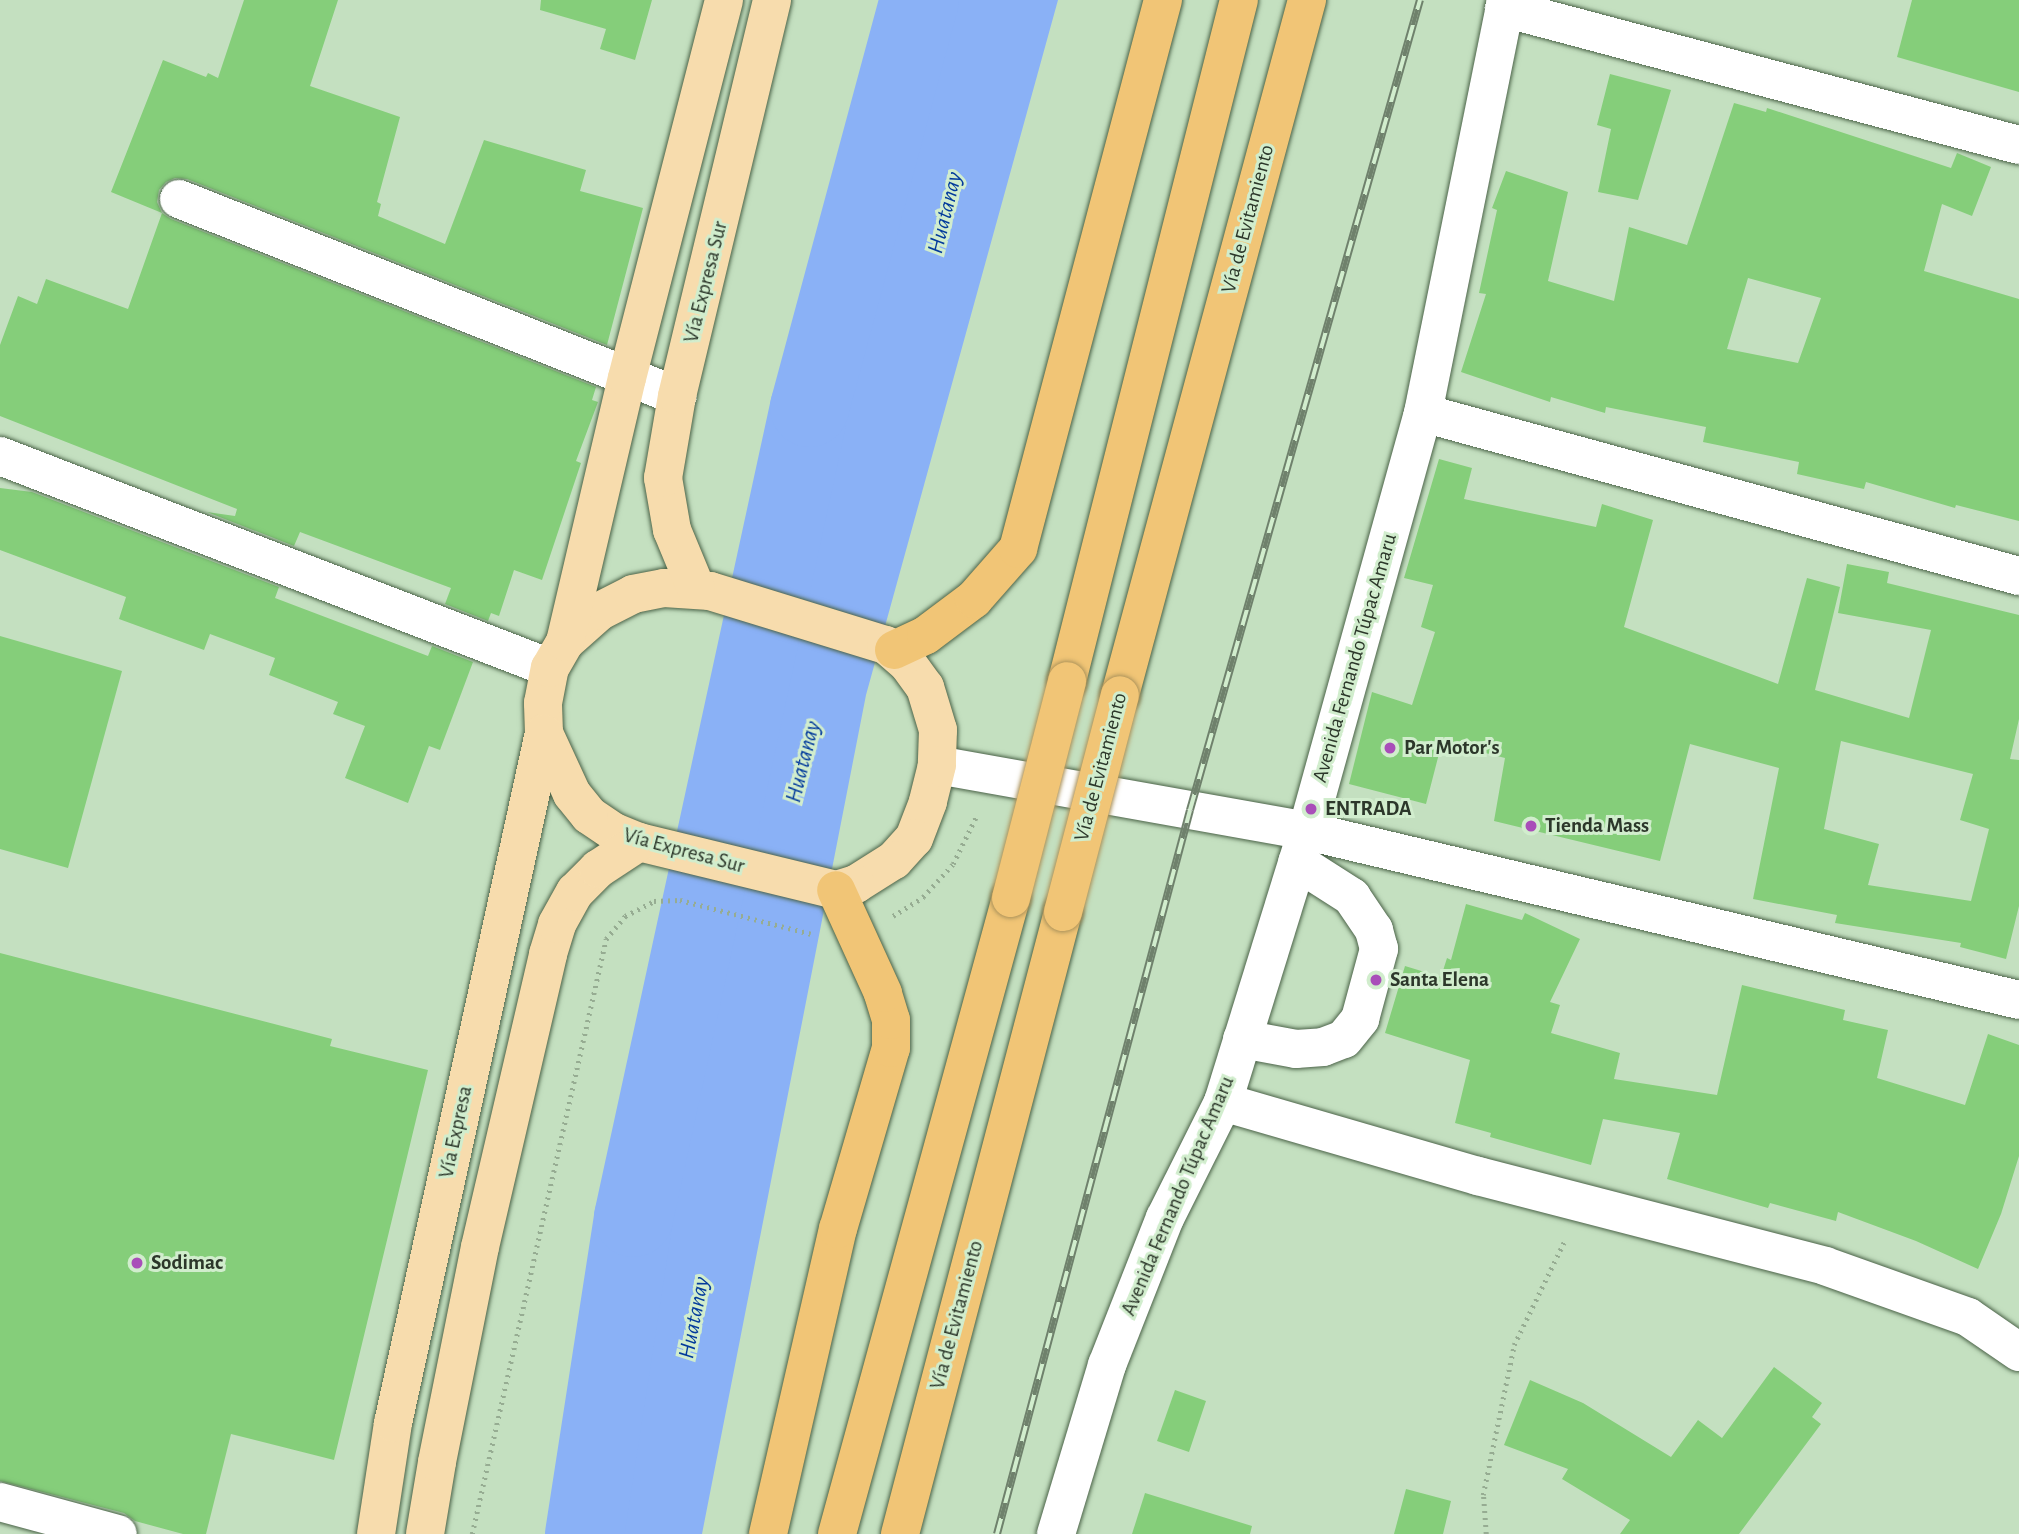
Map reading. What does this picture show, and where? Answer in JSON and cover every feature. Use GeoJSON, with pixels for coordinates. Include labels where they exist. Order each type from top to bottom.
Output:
{"type":"FeatureCollection","features":[{"type":"Feature","properties":{"kind":"highway"},"geometry":{"type":"LineString","coordinates":[[890,648],[926,635],[974,599],[1018,549],[1163,0]]}},
{"type":"Feature","properties":{"kind":"highway"},"geometry":{"type":"LineString","coordinates":[[836,1534],[1011,898],[1239,0]]}},
{"type":"Feature","properties":{"kind":"highway","name":"Vía de Evitamiento"},"geometry":{"type":"LineString","coordinates":[[900,1534],[1120,695],[1307,0]]}},
{"type":"Feature","properties":{"kind":"highway"},"geometry":{"type":"LineString","coordinates":[[768,1534],[838,1229],[891,1048],[891,1020],[883,993],[833,889]]}},
{"type":"Feature","properties":{"kind":"main road","name":"Vía Expresa Sur"},"geometry":{"type":"LineString","coordinates":[[724,0],[558,655],[543,703],[544,733],[555,763],[572,794],[589,816],[614,832],[648,844],[833,889]]}},
{"type":"Feature","properties":{"kind":"main road","name":"Vía Expresa Sur"},"geometry":{"type":"LineString","coordinates":[[703,589],[672,530],[663,478],[677,396],[772,0]]}},
{"type":"Feature","properties":{"kind":"main road"},"geometry":{"type":"LineString","coordinates":[[558,655],[600,611],[633,594],[664,588],[703,589],[890,648],[925,687],[938,730],[937,765],[928,802],[914,838],[894,860],[871,876],[833,889]]}},
{"type":"Feature","properties":{"kind":"main road","name":"Vía Expresa"},"geometry":{"type":"LineString","coordinates":[[376,1534],[393,1423],[544,733]]}},
{"type":"Feature","properties":{"kind":"main road"},"geometry":{"type":"LineString","coordinates":[[425,1534],[480,1247],[557,924],[575,892],[598,869],[648,844]]}},
{"type":"Feature","properties":{"kind":"street"},"geometry":{"type":"LineString","coordinates":[[1505,4],[2019,145]]}},
{"type":"Feature","properties":{"kind":"street","name":"Avenida Fernando Túpac Amaru"},"geometry":{"type":"LineString","coordinates":[[1056,1534],[1112,1353],[1165,1219],[1223,1102],[1302,847],[1423,413],[1505,4]]}},
{"type":"Feature","properties":{"kind":"street"},"geometry":{"type":"LineString","coordinates":[[179,199],[677,396]]}},
{"type":"Feature","properties":{"kind":"street"},"geometry":{"type":"LineString","coordinates":[[1423,413],[2019,576]]}},
{"type":"Feature","properties":{"kind":"street"},"geometry":{"type":"LineString","coordinates":[[0,456],[558,655]]}},
{"type":"Feature","properties":{"kind":"street"},"geometry":{"type":"LineString","coordinates":[[937,765],[1302,847],[2019,1000]]}},
{"type":"Feature","properties":{"kind":"street"},"geometry":{"type":"LineString","coordinates":[[1242,1039],[1296,1049],[1322,1047],[1344,1039],[1360,1019],[1379,949],[1367,914],[1302,847]]}},
{"type":"Feature","properties":{"kind":"street"},"geometry":{"type":"LineString","coordinates":[[1223,1102],[1478,1176],[1583,1201],[1825,1266],[1968,1317],[2019,1352]]}},
{"type":"Feature","properties":{"kind":"street"},"geometry":{"type":"LineString","coordinates":[[0,1502],[118,1534]]}},
{"type":"Feature","properties":{"kind":"path"},"geometry":{"type":"LineString","coordinates":[[472,1534],[606,940],[625,916],[654,901],[680,900],[822,937]]}},
{"type":"Feature","properties":{"kind":"path"},"geometry":{"type":"LineString","coordinates":[[1486,1534],[1483,1495],[1514,1345],[1583,1201]]}},
{"type":"Feature","properties":{"kind":"water","name":"Huatanay"},"geometry":{"type":"Polygon","coordinates":[[[919,0],[1058,0],[866,695],[702,1534],[584,1534],[633,1217],[809,407],[919,0]]]}},
{"type":"Feature","properties":{"kind":"building"},"geometry":{"type":"Polygon","coordinates":[[[244,0],[338,0],[310,86],[400,117],[377,202],[381,204],[378,216],[445,244],[484,140],[586,170],[580,191],[643,208],[607,345],[187,179],[175,178],[166,182],[159,190],[157,202],[162,213],[111,192],[163,60],[206,77],[208,73],[218,78],[244,0]]]}},
{"type":"Feature","properties":{"kind":"building"},"geometry":{"type":"Polygon","coordinates":[[[541,0],[652,0],[635,60],[600,49],[606,29],[540,10],[541,0]]]}},
{"type":"Feature","properties":{"kind":"building"},"geometry":{"type":"Polygon","coordinates":[[[1912,0],[2019,0],[2019,92],[1897,57],[1912,0]]]}},
{"type":"Feature","properties":{"kind":"building"},"geometry":{"type":"Polygon","coordinates":[[[1610,74],[1671,90],[1638,200],[1598,192],[1611,129],[1597,125],[1610,74]]]}},
{"type":"Feature","properties":{"kind":"building"},"geometry":{"type":"Polygon","coordinates":[[[1734,103],[1766,112],[1767,108],[1951,168],[1957,153],[1991,167],[1972,216],[1942,204],[1924,271],[2019,299],[2019,521],[1956,505],[1955,508],[1866,482],[1864,489],[1797,474],[1799,462],[1703,442],[1706,427],[1606,407],[1605,413],[1551,397],[1550,402],[1461,372],[1486,294],[1479,293],[1497,210],[1492,208],[1506,171],[1568,192],[1548,281],[1614,301],[1629,227],[1687,245],[1734,103]],[[1748,278],[1727,349],[1798,363],[1821,298],[1748,278]]]}},
{"type":"Feature","properties":{"kind":"building"},"geometry":{"type":"Polygon","coordinates":[[[162,213],[171,219],[596,387],[592,400],[598,402],[576,461],[581,463],[542,580],[514,570],[499,616],[491,613],[488,621],[445,604],[451,588],[300,532],[294,546],[207,512],[235,516],[237,509],[0,416],[0,345],[18,296],[37,304],[46,279],[128,309],[162,213]]]}},
{"type":"Feature","properties":{"kind":"building"},"geometry":{"type":"Polygon","coordinates":[[[1439,459],[1472,468],[1464,499],[1596,527],[1602,504],[1653,520],[1624,627],[1778,684],[1807,578],[1840,587],[1815,690],[1909,718],[1931,630],[1838,613],[1847,564],[1889,572],[1887,583],[2019,615],[2019,719],[2010,759],[2019,760],[2019,906],[2006,959],[1960,947],[1961,943],[1835,923],[1837,915],[1753,899],[1779,768],[1690,744],[1660,861],[1494,821],[1505,758],[1442,742],[1426,804],[1349,784],[1372,692],[1412,705],[1435,632],[1421,627],[1433,585],[1404,578],[1439,459]],[[1841,741],[1824,829],[1879,844],[1868,885],[1971,901],[1989,829],[1960,820],[1973,774],[1841,741]]]}},
{"type":"Feature","properties":{"kind":"building"},"geometry":{"type":"Polygon","coordinates":[[[0,488],[32,492],[279,587],[275,598],[428,656],[432,646],[473,662],[440,750],[429,746],[408,803],[345,778],[365,726],[333,714],[338,702],[269,675],[275,658],[210,634],[204,650],[119,619],[126,597],[0,550],[0,488]]]}},
{"type":"Feature","properties":{"kind":"building"},"geometry":{"type":"Polygon","coordinates":[[[0,636],[122,671],[68,868],[0,849],[0,636]]]}},
{"type":"Feature","properties":{"kind":"building"},"geometry":{"type":"Polygon","coordinates":[[[1466,904],[1522,920],[1525,913],[1580,939],[1550,1002],[1560,1005],[1551,1033],[1620,1053],[1614,1079],[1717,1095],[1742,985],[1845,1010],[1843,1020],[1888,1030],[1877,1078],[1965,1105],[1988,1034],[2019,1045],[2019,1156],[2001,1214],[1978,1269],[1916,1241],[1838,1212],[1836,1221],[1770,1203],[1768,1208],[1667,1179],[1680,1133],[1603,1119],[1591,1165],[1490,1137],[1491,1133],[1455,1123],[1470,1060],[1385,1033],[1405,966],[1441,977],[1447,958],[1451,960],[1466,904]]]}},
{"type":"Feature","properties":{"kind":"building","name":"Sodimac"},"geometry":{"type":"Polygon","coordinates":[[[0,953],[332,1039],[330,1046],[428,1070],[334,1460],[231,1434],[206,1534],[183,1534],[135,1521],[124,1513],[0,1481],[0,953]]]}},
{"type":"Feature","properties":{"kind":"building"},"geometry":{"type":"Polygon","coordinates":[[[1774,1367],[1822,1403],[1812,1417],[1821,1424],[1739,1534],[1620,1534],[1630,1520],[1562,1479],[1568,1469],[1504,1445],[1530,1380],[1583,1403],[1671,1457],[1698,1420],[1722,1438],[1774,1367]]]}},
{"type":"Feature","properties":{"kind":"building"},"geometry":{"type":"Polygon","coordinates":[[[1175,1390],[1206,1401],[1189,1452],[1157,1441],[1175,1390]]]}},
{"type":"Feature","properties":{"kind":"building"},"geometry":{"type":"Polygon","coordinates":[[[1406,1489],[1451,1501],[1443,1534],[1394,1534],[1406,1489]]]}},
{"type":"Feature","properties":{"kind":"building"},"geometry":{"type":"Polygon","coordinates":[[[1145,1493],[1252,1526],[1250,1534],[1132,1534],[1145,1493]]]}},
{"type":"Feature","properties":{"kind":"waterway"},"geometry":{"type":"LineString","coordinates":[[584,1534],[633,1217],[809,407],[919,0]]}},
{"type":"Feature","properties":{"kind":"railway"},"geometry":{"type":"LineString","coordinates":[[997,1534],[1190,810],[1420,0]]}},
{"type":"Feature","properties":{"kind":"place","name":"Par Motor's"},"geometry":{"type":"Point","coordinates":[1390,748]}},
{"type":"Feature","properties":{"kind":"place","name":"ENTRADA"},"geometry":{"type":"Point","coordinates":[1311,809]}},
{"type":"Feature","properties":{"kind":"place","name":"Tienda Mass"},"geometry":{"type":"Point","coordinates":[1531,826]}},
{"type":"Feature","properties":{"kind":"place","name":"Santa Elena"},"geometry":{"type":"Point","coordinates":[1376,980]}},
{"type":"Feature","properties":{"kind":"place","name":"Sodimac"},"geometry":{"type":"Point","coordinates":[137,1263]}}]}
